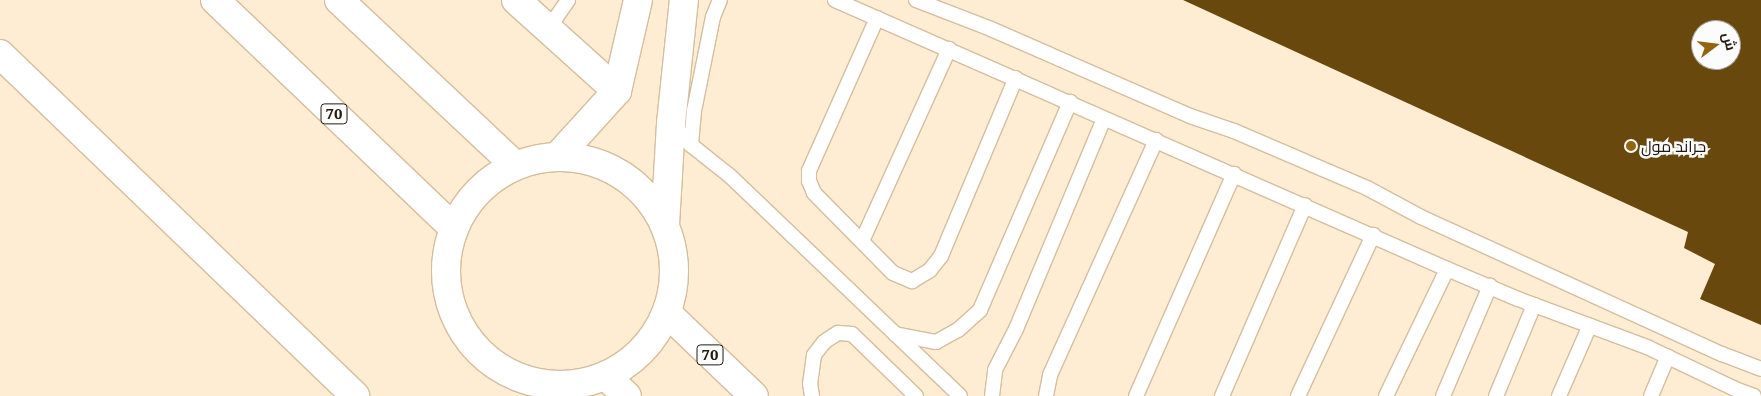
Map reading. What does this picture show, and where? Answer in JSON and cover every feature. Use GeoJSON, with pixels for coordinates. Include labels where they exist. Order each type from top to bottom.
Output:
{"type":"FeatureCollection","features":[{"type":"Feature","properties":{"kind":"main road","name":"70"},"geometry":{"type":"LineString","coordinates":[[215,0],[454,228]]}},
{"type":"Feature","properties":{"kind":"main road"},"geometry":{"type":"LineString","coordinates":[[339,0],[514,165]]}},
{"type":"Feature","properties":{"kind":"main road"},"geometry":{"type":"LineString","coordinates":[[516,0],[617,91]]}},
{"type":"Feature","properties":{"kind":"main road"},"geometry":{"type":"LineString","coordinates":[[558,156],[617,91],[638,0]]}},
{"type":"Feature","properties":{"kind":"main road"},"geometry":{"type":"LineString","coordinates":[[665,225],[670,123],[684,0]]}},
{"type":"Feature","properties":{"kind":"main road"},"geometry":{"type":"LineString","coordinates":[[0,54],[355,396]]}},
{"type":"Feature","properties":{"kind":"main road"},"geometry":{"type":"LineString","coordinates":[[558,156],[595,162],[622,174],[640,188],[654,205],[665,225],[672,246],[675,269],[673,292],[667,313],[643,351],[626,365],[606,376],[585,383],[562,386],[540,384],[518,378],[498,368],[481,353],[463,329],[448,295],[446,272],[448,250],[454,228],[464,209],[478,191],[495,176],[514,165],[536,158],[558,156]]}},
{"type":"Feature","properties":{"kind":"main road","name":"70"},"geometry":{"type":"LineString","coordinates":[[667,313],[754,396]]}},
{"type":"Feature","properties":{"kind":"main road"},"geometry":{"type":"LineString","coordinates":[[606,376],[627,396]]}},
{"type":"Feature","properties":{"kind":"lane"},"geometry":{"type":"LineString","coordinates":[[548,29],[568,0]]}},
{"type":"Feature","properties":{"kind":"lane"},"geometry":{"type":"LineString","coordinates":[[690,145],[694,111],[712,17],[720,0]]}},
{"type":"Feature","properties":{"kind":"lane"},"geometry":{"type":"LineString","coordinates":[[835,0],[1447,269],[1534,305],[1668,356],[1734,393],[1754,396]]}},
{"type":"Feature","properties":{"kind":"lane"},"geometry":{"type":"LineString","coordinates":[[916,0],[991,29],[1190,116],[1234,132],[1367,188],[1421,217],[1722,354],[1761,369]]}},
{"type":"Feature","properties":{"kind":"lane"},"geometry":{"type":"LineString","coordinates":[[877,18],[809,171],[809,181],[814,193],[893,273],[912,280],[930,270],[941,256],[1016,78]]}},
{"type":"Feature","properties":{"kind":"lane"},"geometry":{"type":"LineString","coordinates":[[862,241],[949,49]]}},
{"type":"Feature","properties":{"kind":"lane"},"geometry":{"type":"LineString","coordinates":[[895,334],[936,342],[958,330],[980,310],[1070,102]]}},
{"type":"Feature","properties":{"kind":"lane"},"geometry":{"type":"LineString","coordinates":[[992,396],[995,370],[1016,329],[1104,119]]}},
{"type":"Feature","properties":{"kind":"lane"},"geometry":{"type":"LineString","coordinates":[[670,123],[690,145],[730,176],[960,396]]}},
{"type":"Feature","properties":{"kind":"lane"},"geometry":{"type":"LineString","coordinates":[[1046,396],[1050,375],[1156,140]]}},
{"type":"Feature","properties":{"kind":"lane"},"geometry":{"type":"LineString","coordinates":[[1136,396],[1234,174]]}},
{"type":"Feature","properties":{"kind":"lane"},"geometry":{"type":"LineString","coordinates":[[1222,396],[1305,205]]}},
{"type":"Feature","properties":{"kind":"lane"},"geometry":{"type":"LineString","coordinates":[[1298,396],[1372,235]]}},
{"type":"Feature","properties":{"kind":"lane"},"geometry":{"type":"LineString","coordinates":[[1386,396],[1447,269]]}},
{"type":"Feature","properties":{"kind":"lane"},"geometry":{"type":"LineString","coordinates":[[1443,396],[1490,286]]}},
{"type":"Feature","properties":{"kind":"lane"},"geometry":{"type":"LineString","coordinates":[[1496,396],[1534,305]]}},
{"type":"Feature","properties":{"kind":"lane"},"geometry":{"type":"LineString","coordinates":[[1559,396],[1590,325]]}},
{"type":"Feature","properties":{"kind":"lane"},"geometry":{"type":"LineString","coordinates":[[812,396],[810,384],[814,355],[824,342],[838,333],[852,334],[916,396]]}},
{"type":"Feature","properties":{"kind":"lane"},"geometry":{"type":"LineString","coordinates":[[1650,396],[1668,356]]}},
{"type":"Feature","properties":{"kind":"building","name":"جراند مول"},"geometry":{"type":"Polygon","coordinates":[[[1183,0],[1761,0],[1761,325],[1700,299],[1715,264],[1684,248],[1688,232],[1183,0]]]}},
{"type":"Feature","properties":{"kind":"place","name":"جراند مول"},"geometry":{"type":"Point","coordinates":[1631,146]}}]}
